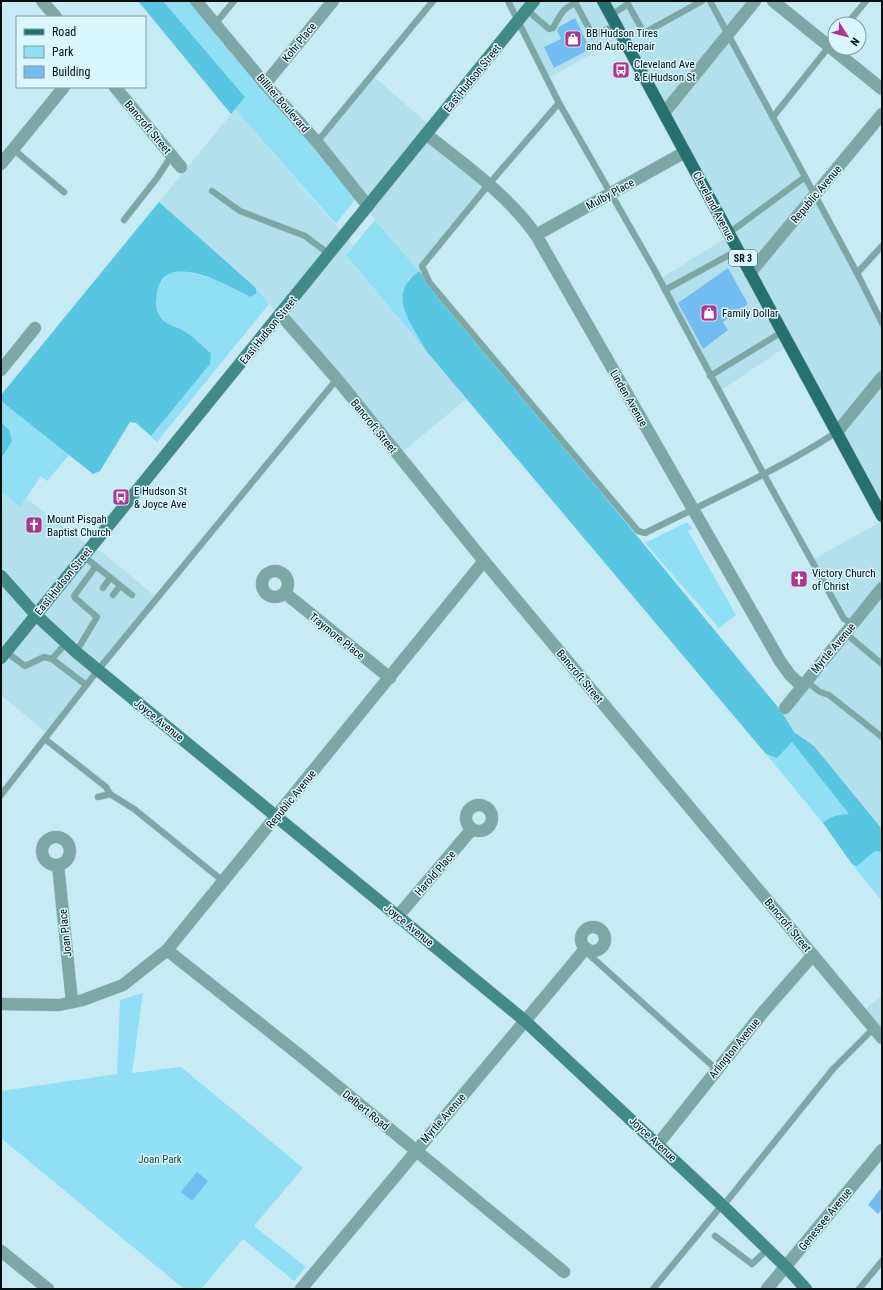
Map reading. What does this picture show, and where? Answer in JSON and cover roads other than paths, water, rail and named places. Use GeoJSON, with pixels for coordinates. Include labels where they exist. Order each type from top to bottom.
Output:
{"type":"FeatureCollection","features":[{"type":"Feature","properties":{"kind":"main road","name":"Cleveland Avenue"},"geometry":{"type":"LineString","coordinates":[[603,1],[882,516]]}},
{"type":"Feature","properties":{"kind":"street"},"geometry":{"type":"LineString","coordinates":[[42,1],[55,16]]}},
{"type":"Feature","properties":{"kind":"street","name":"Billiter Boulevard"},"geometry":{"type":"LineString","coordinates":[[196,1],[265,84],[317,142],[368,206]]}},
{"type":"Feature","properties":{"kind":"street","name":"Kohr Place"},"geometry":{"type":"LineString","coordinates":[[265,84],[333,1]]}},
{"type":"Feature","properties":{"kind":"street"},"geometry":{"type":"LineString","coordinates":[[664,113],[755,1]]}},
{"type":"Feature","properties":{"kind":"street"},"geometry":{"type":"LineString","coordinates":[[773,1],[827,39]]}},
{"type":"Feature","properties":{"kind":"street","name":"East Hudson Street"},"geometry":{"type":"LineString","coordinates":[[4,655],[531,6]]}},
{"type":"Feature","properties":{"kind":"street"},"geometry":{"type":"LineString","coordinates":[[846,56],[882,89]]}},
{"type":"Feature","properties":{"kind":"street"},"geometry":{"type":"LineString","coordinates":[[1,164],[63,88]]}},
{"type":"Feature","properties":{"kind":"street","name":"Bancroft Street"},"geometry":{"type":"LineString","coordinates":[[116,88],[181,167]]}},
{"type":"Feature","properties":{"kind":"street","name":"Republic Avenue"},"geometry":{"type":"LineString","coordinates":[[750,273],[882,114]]}},
{"type":"Feature","properties":{"kind":"street","name":"Linden Avenue"},"geometry":{"type":"LineString","coordinates":[[426,134],[489,184],[525,220],[536,235],[780,661],[790,675],[804,684]]}},
{"type":"Feature","properties":{"kind":"street","name":"Mulby Place"},"geometry":{"type":"LineString","coordinates":[[536,235],[685,152]]}},
{"type":"Feature","properties":{"kind":"street","name":"Bancroft Street"},"geometry":{"type":"LineString","coordinates":[[280,314],[337,380],[484,561],[882,1038]]}},
{"type":"Feature","properties":{"kind":"street"},"geometry":{"type":"LineString","coordinates":[[1,370],[35,328]]}},
{"type":"Feature","properties":{"kind":"street"},"geometry":{"type":"LineString","coordinates":[[837,432],[882,377]]}},
{"type":"Feature","properties":{"kind":"street","name":"Republic Avenue"},"geometry":{"type":"LineString","coordinates":[[72,1002],[83,1000],[123,985],[167,950],[484,561]]}},
{"type":"Feature","properties":{"kind":"street","name":"Joyce Avenue"},"geometry":{"type":"LineString","coordinates":[[1,576],[36,615],[76,652],[524,1020],[723,1205],[786,1267],[806,1289]]}},
{"type":"Feature","properties":{"kind":"street","name":"Myrtle Avenue"},"geometry":{"type":"LineString","coordinates":[[785,708],[882,588]]}},
{"type":"Feature","properties":{"kind":"street","name":"Traymore Place"},"geometry":{"type":"LineString","coordinates":[[285,593],[390,678]]}},
{"type":"Feature","properties":{"kind":"street","name":"Harold Place"},"geometry":{"type":"LineString","coordinates":[[398,916],[472,829]]}},
{"type":"Feature","properties":{"kind":"street","name":"Joan Place"},"geometry":{"type":"LineString","coordinates":[[58,864],[72,1002]]}},
{"type":"Feature","properties":{"kind":"street","name":"Myrtle Avenue"},"geometry":{"type":"LineString","coordinates":[[308,1287],[416,1150],[585,949]]}},
{"type":"Feature","properties":{"kind":"street","name":"Delbert Road"},"geometry":{"type":"LineString","coordinates":[[167,950],[201,975],[564,1272]]}},
{"type":"Feature","properties":{"kind":"street","name":"Arlington Avenue"},"geometry":{"type":"LineString","coordinates":[[658,1144],[764,1011],[813,955]]}},
{"type":"Feature","properties":{"kind":"street"},"geometry":{"type":"LineString","coordinates":[[1,1004],[59,1005],[72,1002]]}},
{"type":"Feature","properties":{"kind":"street","name":"Genessee Avenue"},"geometry":{"type":"LineString","coordinates":[[767,1289],[882,1150]]}},
{"type":"Feature","properties":{"kind":"street"},"geometry":{"type":"LineString","coordinates":[[1,1251],[48,1289]]}},
{"type":"Feature","properties":{"kind":"lane"},"geometry":{"type":"LineString","coordinates":[[215,24],[234,1]]}},
{"type":"Feature","properties":{"kind":"lane"},"geometry":{"type":"LineString","coordinates":[[317,142],[433,1]]}},
{"type":"Feature","properties":{"kind":"lane"},"geometry":{"type":"LineString","coordinates":[[508,1],[559,103],[612,193],[762,473],[849,629],[882,664]]}},
{"type":"Feature","properties":{"kind":"lane"},"geometry":{"type":"LineString","coordinates":[[531,6],[549,29],[553,28],[565,8],[571,4],[576,4],[593,36],[613,20],[628,4],[644,33],[702,1]]}},
{"type":"Feature","properties":{"kind":"lane"},"geometry":{"type":"LineString","coordinates":[[710,1],[814,196],[857,273],[882,323]]}},
{"type":"Feature","properties":{"kind":"lane"},"geometry":{"type":"LineString","coordinates":[[854,16],[866,1]]}},
{"type":"Feature","properties":{"kind":"lane"},"geometry":{"type":"LineString","coordinates":[[773,117],[827,49]]}},
{"type":"Feature","properties":{"kind":"lane"},"geometry":{"type":"LineString","coordinates":[[559,103],[489,184],[422,266],[430,282],[638,531],[645,533],[762,473],[837,432]]}},
{"type":"Feature","properties":{"kind":"lane"},"geometry":{"type":"LineString","coordinates":[[13,149],[64,192]]}},
{"type":"Feature","properties":{"kind":"lane"},"geometry":{"type":"LineString","coordinates":[[124,220],[157,178],[172,155]]}},
{"type":"Feature","properties":{"kind":"lane"},"geometry":{"type":"LineString","coordinates":[[729,233],[804,177]]}},
{"type":"Feature","properties":{"kind":"lane"},"geometry":{"type":"LineString","coordinates":[[212,191],[240,211],[305,236],[329,254]]}},
{"type":"Feature","properties":{"kind":"lane"},"geometry":{"type":"LineString","coordinates":[[857,273],[882,246]]}},
{"type":"Feature","properties":{"kind":"lane"},"geometry":{"type":"LineString","coordinates":[[665,290],[738,250]]}},
{"type":"Feature","properties":{"kind":"lane"},"geometry":{"type":"LineString","coordinates":[[710,376],[782,332]]}},
{"type":"Feature","properties":{"kind":"lane"},"geometry":{"type":"LineString","coordinates":[[1,795],[98,670],[337,380]]}},
{"type":"Feature","properties":{"kind":"lane"},"geometry":{"type":"LineString","coordinates":[[83,556],[132,595]]}},
{"type":"Feature","properties":{"kind":"lane"},"geometry":{"type":"LineString","coordinates":[[96,566],[74,598],[97,617]]}},
{"type":"Feature","properties":{"kind":"lane"},"geometry":{"type":"LineString","coordinates":[[103,588],[110,578]]}},
{"type":"Feature","properties":{"kind":"lane"},"geometry":{"type":"LineString","coordinates":[[113,595],[120,586]]}},
{"type":"Feature","properties":{"kind":"lane"},"geometry":{"type":"LineString","coordinates":[[86,608],[90,602]]}},
{"type":"Feature","properties":{"kind":"lane"},"geometry":{"type":"LineString","coordinates":[[76,652],[101,611]]}},
{"type":"Feature","properties":{"kind":"lane"},"geometry":{"type":"LineString","coordinates":[[52,659],[66,643]]}},
{"type":"Feature","properties":{"kind":"lane"},"geometry":{"type":"LineString","coordinates":[[4,655],[25,666],[44,657],[52,659],[86,685]]}},
{"type":"Feature","properties":{"kind":"lane"},"geometry":{"type":"LineString","coordinates":[[804,684],[829,696],[882,737]]}},
{"type":"Feature","properties":{"kind":"lane"},"geometry":{"type":"LineString","coordinates":[[45,739],[106,787],[110,794],[134,809],[223,881]]}},
{"type":"Feature","properties":{"kind":"lane"},"geometry":{"type":"LineString","coordinates":[[98,796],[110,794]]}},
{"type":"Feature","properties":{"kind":"lane"},"geometry":{"type":"LineString","coordinates":[[585,949],[717,1070]]}},
{"type":"Feature","properties":{"kind":"lane"},"geometry":{"type":"LineString","coordinates":[[653,1289],[833,1069],[874,1028]]}},
{"type":"Feature","properties":{"kind":"lane"},"geometry":{"type":"LineString","coordinates":[[715,1236],[752,1264],[768,1249]]}},
{"type":"Feature","properties":{"kind":"lane"},"geometry":{"type":"LineString","coordinates":[[859,1289],[882,1261]]}},
{"type":"Feature","properties":{"kind":"place","name":"BB Hudson Tires and Auto Repair"},"geometry":{"type":"Point","coordinates":[573,39]}},
{"type":"Feature","properties":{"kind":"place","name":"Cleveland Ave & E Hudson St"},"geometry":{"type":"Point","coordinates":[621,70]}},
{"type":"Feature","properties":{"kind":"place","name":"Family Dollar"},"geometry":{"type":"Point","coordinates":[709,313]}},
{"type":"Feature","properties":{"kind":"place","name":"E Hudson St & Joyce Ave"},"geometry":{"type":"Point","coordinates":[121,497]}},
{"type":"Feature","properties":{"kind":"place","name":"Mount Pisgah Baptist Church"},"geometry":{"type":"Point","coordinates":[34,525]}},
{"type":"Feature","properties":{"kind":"place","name":"Victory Church of Christ"},"geometry":{"type":"Point","coordinates":[799,579]}},
{"type":"Feature","properties":{"kind":"park label","name":"Joan Park"},"geometry":{"type":"Point","coordinates":[160,1159]}}]}
